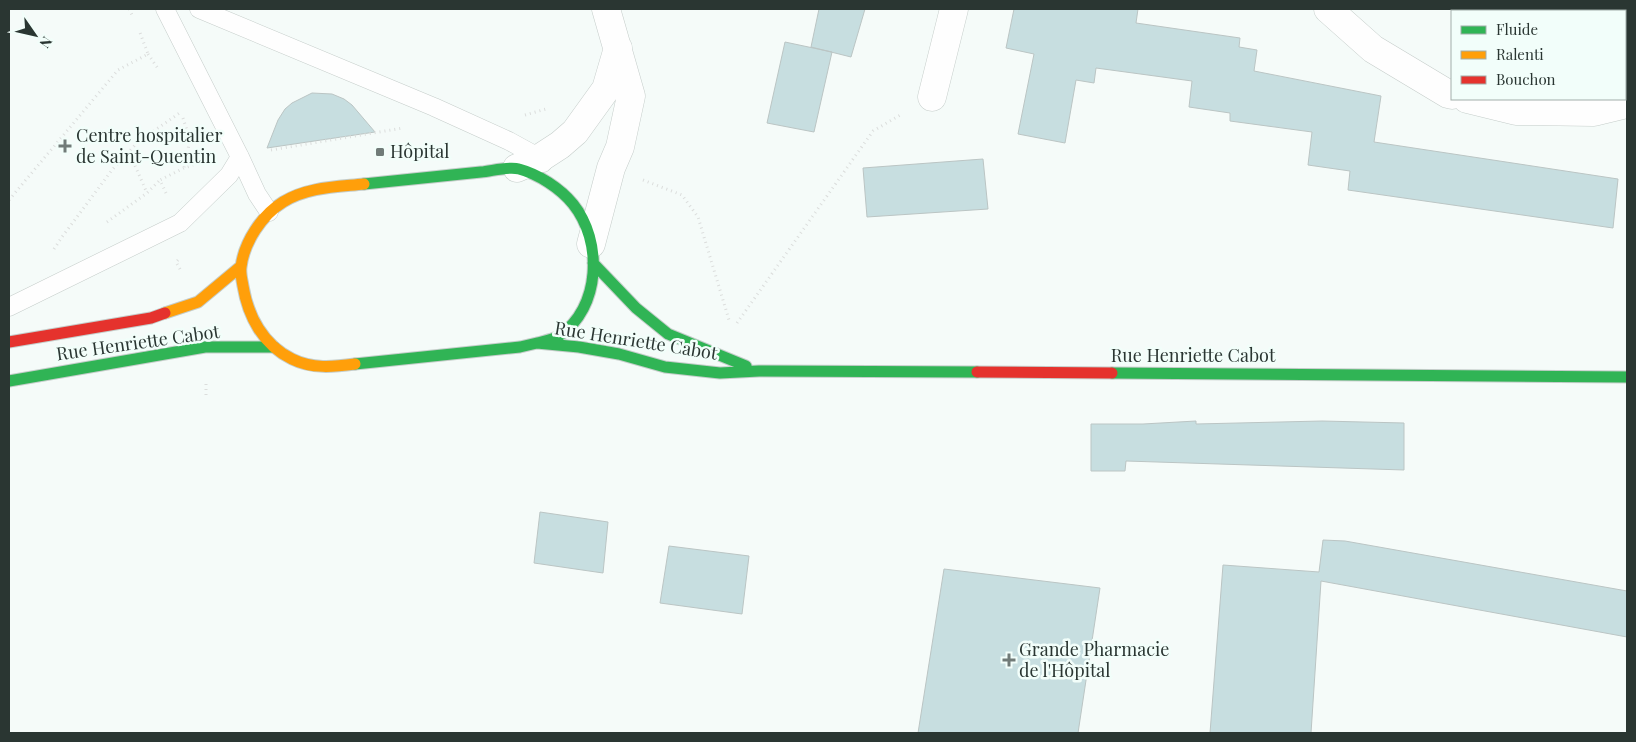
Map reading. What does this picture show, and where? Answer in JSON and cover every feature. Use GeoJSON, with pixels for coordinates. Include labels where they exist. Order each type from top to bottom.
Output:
{"type":"FeatureCollection","features":[{"type":"Feature","properties":{"kind":"street"},"geometry":{"type":"LineString","coordinates":[[606,9],[618,48],[631,96],[620,147],[611,168],[592,254],[592,283],[578,319],[558,337],[520,347],[329,368],[310,365],[291,358],[274,347],[260,333],[250,315],[244,296],[240,267],[255,230],[270,212],[288,199],[308,190],[528,163],[560,145],[575,132],[606,89],[618,48]]}},
{"type":"Feature","properties":{"kind":"street"},"geometry":{"type":"LineString","coordinates":[[932,97],[954,9]]}},
{"type":"Feature","properties":{"kind":"street"},"geometry":{"type":"LineString","coordinates":[[1328,9],[1373,49],[1451,95]]}},
{"type":"Feature","properties":{"kind":"street"},"geometry":{"type":"LineString","coordinates":[[1471,100],[1516,111],[1594,112],[1627,104]]}},
{"type":"Feature","properties":{"kind":"street"},"geometry":{"type":"LineString","coordinates":[[528,163],[541,178],[559,189],[574,205],[584,224],[592,254]]}},
{"type":"Feature","properties":{"kind":"street","name":"Rue Henriette Cabot"},"geometry":{"type":"LineString","coordinates":[[592,254],[636,308],[668,334],[759,371]]}},
{"type":"Feature","properties":{"kind":"street","name":"Rue Henriette Cabot"},"geometry":{"type":"LineString","coordinates":[[9,342],[151,318],[198,302],[240,267]]}},
{"type":"Feature","properties":{"kind":"street","name":"Rue Henriette Cabot"},"geometry":{"type":"LineString","coordinates":[[537,343],[579,347],[674,368],[720,373],[759,371],[1627,377]]}},
{"type":"Feature","properties":{"kind":"street","name":"Rue Henriette Cabot"},"geometry":{"type":"LineString","coordinates":[[9,381],[205,347],[274,347]]}},
{"type":"Feature","properties":{"kind":"lane"},"geometry":{"type":"LineString","coordinates":[[165,9],[257,194],[270,212]]}},
{"type":"Feature","properties":{"kind":"lane"},"geometry":{"type":"LineString","coordinates":[[199,9],[434,107],[509,141],[528,163],[559,189]]}},
{"type":"Feature","properties":{"kind":"lane"},"geometry":{"type":"LineString","coordinates":[[9,307],[180,223],[229,175],[240,157]]}},
{"type":"Feature","properties":{"kind":"path"},"geometry":{"type":"LineString","coordinates":[[129,9],[134,20]]}},
{"type":"Feature","properties":{"kind":"path"},"geometry":{"type":"LineString","coordinates":[[138,28],[148,54],[164,78]]}},
{"type":"Feature","properties":{"kind":"path"},"geometry":{"type":"LineString","coordinates":[[9,200],[118,70],[148,54]]}},
{"type":"Feature","properties":{"kind":"path"},"geometry":{"type":"LineString","coordinates":[[732,330],[873,131],[932,97]]}},
{"type":"Feature","properties":{"kind":"path"},"geometry":{"type":"LineString","coordinates":[[178,102],[190,140],[184,168]]}},
{"type":"Feature","properties":{"kind":"path"},"geometry":{"type":"LineString","coordinates":[[52,253],[112,170],[138,142],[181,112]]}},
{"type":"Feature","properties":{"kind":"path"},"geometry":{"type":"LineString","coordinates":[[129,152],[147,193]]}},
{"type":"Feature","properties":{"kind":"building"},"geometry":{"type":"Polygon","coordinates":[[[819,9],[865,9],[851,57],[811,47],[819,9]]]}},
{"type":"Feature","properties":{"kind":"building"},"geometry":{"type":"Polygon","coordinates":[[[1014,9],[1138,9],[1136,23],[1240,38],[1239,47],[1257,50],[1254,71],[1381,96],[1374,142],[1618,179],[1613,228],[1348,190],[1350,171],[1308,165],[1312,132],[1230,121],[1230,113],[1189,107],[1192,81],[1096,68],[1094,83],[1076,80],[1065,143],[1018,134],[1034,54],[1006,48],[1014,9]]]}},
{"type":"Feature","properties":{"kind":"building"},"geometry":{"type":"Polygon","coordinates":[[[785,42],[832,52],[814,132],[767,123],[785,42]]]}},
{"type":"Feature","properties":{"kind":"building"},"geometry":{"type":"Polygon","coordinates":[[[312,93],[332,94],[344,99],[352,105],[375,132],[267,148],[278,120],[285,109],[292,103],[312,93]]]}},
{"type":"Feature","properties":{"kind":"building"},"geometry":{"type":"Polygon","coordinates":[[[983,159],[988,209],[867,217],[863,168],[983,159]]]}},
{"type":"Feature","properties":{"kind":"building"},"geometry":{"type":"Polygon","coordinates":[[[1196,421],[1196,424],[1322,421],[1404,423],[1404,470],[1126,461],[1125,471],[1091,471],[1091,424],[1196,421]]]}},
{"type":"Feature","properties":{"kind":"building"},"geometry":{"type":"Polygon","coordinates":[[[540,512],[608,522],[603,573],[534,563],[540,512]]]}},
{"type":"Feature","properties":{"kind":"building"},"geometry":{"type":"Polygon","coordinates":[[[1323,540],[1345,541],[1627,591],[1627,637],[1321,581],[1311,733],[1210,733],[1223,565],[1319,572],[1323,540]]]}},
{"type":"Feature","properties":{"kind":"building"},"geometry":{"type":"Polygon","coordinates":[[[669,546],[749,556],[742,614],[660,603],[669,546]]]}},
{"type":"Feature","properties":{"kind":"building","name":"Grande Pharmacie de l'Hôpital"},"geometry":{"type":"Polygon","coordinates":[[[944,569],[1100,588],[1078,733],[918,733],[944,569]]]}},
{"type":"Feature","properties":{"kind":"traffic: fast"},"geometry":{"type":"LineString","coordinates":[[364,184],[515,168],[541,178],[562,192],[583,219],[589,236],[593,255],[590,292],[583,309],[573,324],[559,336],[537,343]]}},
{"type":"Feature","properties":{"kind":"traffic: fast"},"geometry":{"type":"LineString","coordinates":[[593,263],[636,308],[668,334],[746,366]]}},
{"type":"Feature","properties":{"kind":"traffic: fast"},"geometry":{"type":"LineString","coordinates":[[355,364],[520,347],[537,343],[579,347],[619,354],[665,367],[720,373],[759,371],[977,372]]}},
{"type":"Feature","properties":{"kind":"traffic: fast"},"geometry":{"type":"LineString","coordinates":[[9,381],[205,347],[274,347]]}},
{"type":"Feature","properties":{"kind":"traffic: fast"},"geometry":{"type":"LineString","coordinates":[[1112,373],[1627,377]]}},
{"type":"Feature","properties":{"kind":"traffic: slow"},"geometry":{"type":"LineString","coordinates":[[355,364],[315,366],[292,359],[273,346],[265,338],[253,319],[245,297],[241,269],[246,248],[255,230],[268,214],[283,202],[302,193],[364,184]]}},
{"type":"Feature","properties":{"kind":"traffic: slow"},"geometry":{"type":"LineString","coordinates":[[165,313],[198,302],[240,267]]}},
{"type":"Feature","properties":{"kind":"traffic: jam"},"geometry":{"type":"LineString","coordinates":[[9,342],[151,318],[165,313]]}},
{"type":"Feature","properties":{"kind":"traffic: jam"},"geometry":{"type":"LineString","coordinates":[[977,372],[1112,373]]}},
{"type":"Feature","properties":{"kind":"place","name":"Centre hospitalier de Saint-Quentin"},"geometry":{"type":"Point","coordinates":[65,146]}},
{"type":"Feature","properties":{"kind":"place","name":"Hôpital"},"geometry":{"type":"Point","coordinates":[380,152]}},
{"type":"Feature","properties":{"kind":"place","name":"Grande Pharmacie de l'Hôpital"},"geometry":{"type":"Point","coordinates":[1009,660]}}]}
